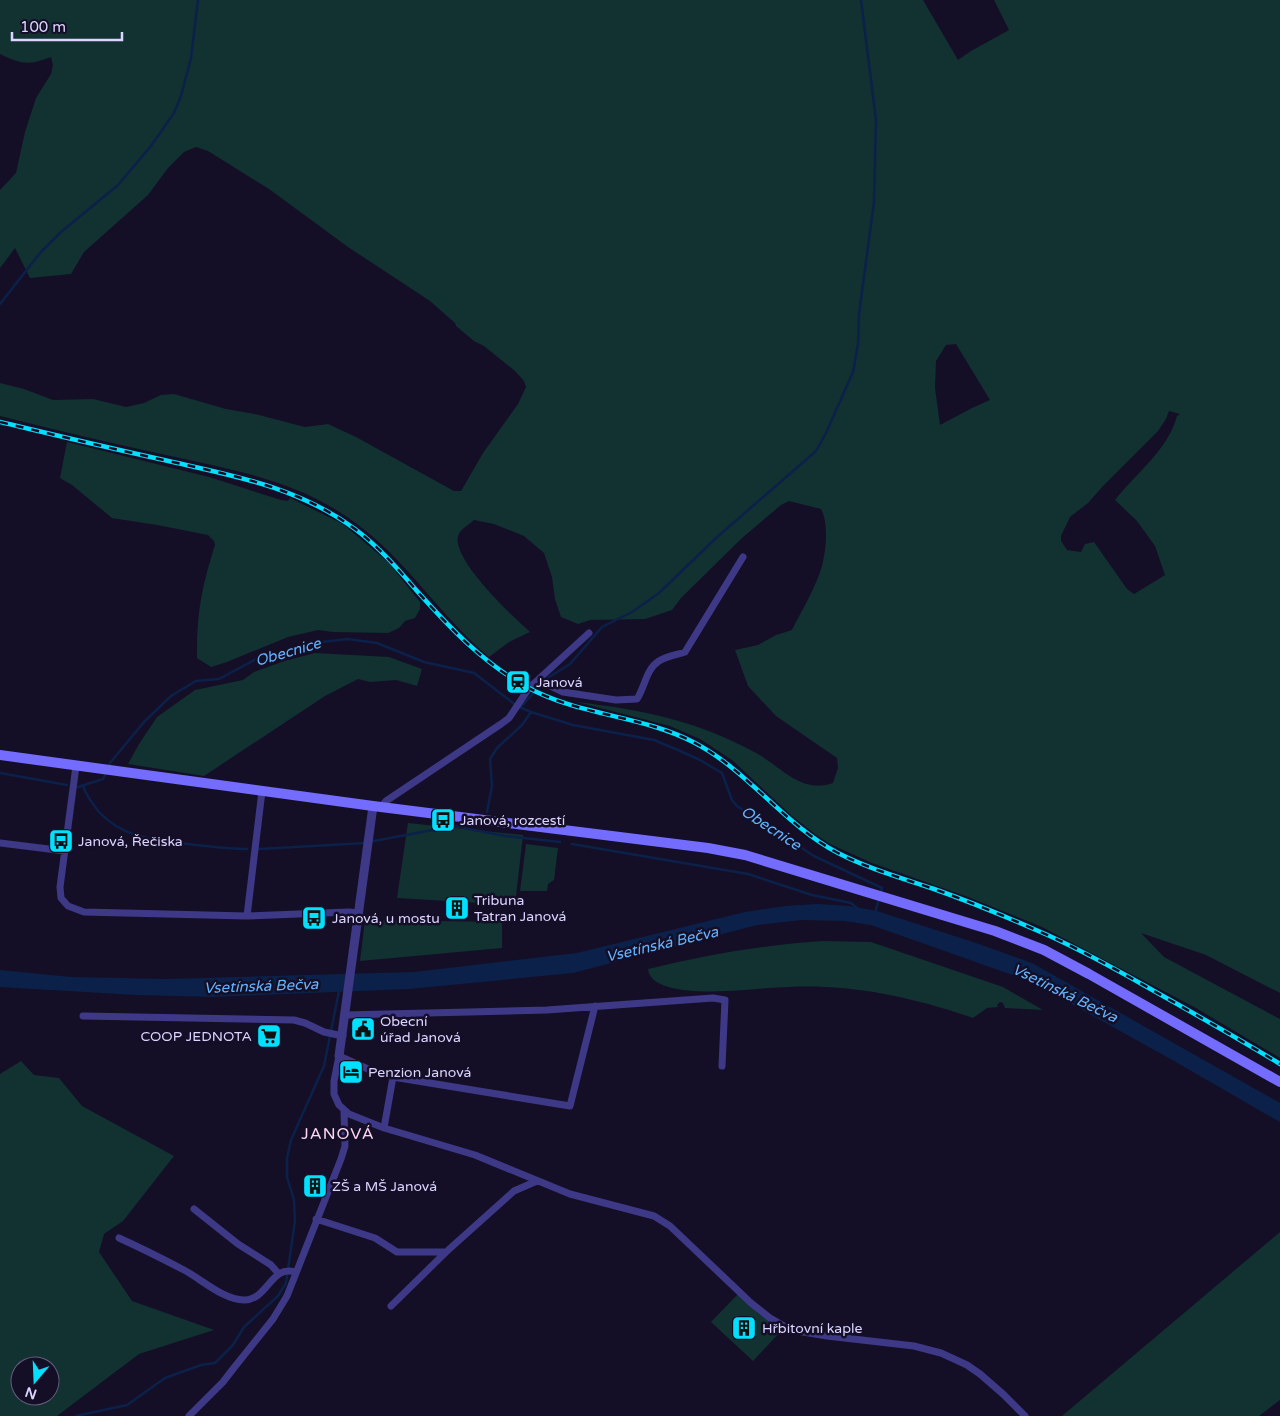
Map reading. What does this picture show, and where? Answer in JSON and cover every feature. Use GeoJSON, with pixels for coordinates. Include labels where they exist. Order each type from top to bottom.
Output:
{"type":"FeatureCollection","features":[{"type":"Feature","properties":{"kind":"main road"},"geometry":{"type":"LineString","coordinates":[[0,755],[728,851],[995,931],[1044,950],[1280,1082]]}},
{"type":"Feature","properties":{"kind":"street"},"geometry":{"type":"LineString","coordinates":[[538,680],[563,692],[616,700],[637,699],[651,667],[666,658],[685,652],[743,557]]}},
{"type":"Feature","properties":{"kind":"street"},"geometry":{"type":"LineString","coordinates":[[589,633],[529,688],[514,710],[501,724],[377,806],[358,916],[345,1012],[338,1035],[339,1056],[334,1081],[334,1094],[337,1103],[344,1111],[384,1128],[475,1155],[570,1194],[654,1216],[670,1226],[751,1303],[770,1318],[791,1330],[827,1336],[906,1344],[942,1353],[967,1365],[980,1374],[1025,1416]]}},
{"type":"Feature","properties":{"kind":"street"},"geometry":{"type":"LineString","coordinates":[[76,766],[60,892],[65,902],[78,910],[247,916],[349,912],[358,916]]}},
{"type":"Feature","properties":{"kind":"street"},"geometry":{"type":"LineString","coordinates":[[247,916],[262,791]]}},
{"type":"Feature","properties":{"kind":"street"},"geometry":{"type":"LineString","coordinates":[[0,843],[65,851]]}},
{"type":"Feature","properties":{"kind":"street"},"geometry":{"type":"LineString","coordinates":[[345,1012],[547,1010],[713,998],[724,1000],[722,1066]]}},
{"type":"Feature","properties":{"kind":"street"},"geometry":{"type":"LineString","coordinates":[[339,1056],[368,1070],[393,1077],[570,1106],[595,1006]]}},
{"type":"Feature","properties":{"kind":"street"},"geometry":{"type":"LineString","coordinates":[[83,1016],[294,1020],[306,1022],[324,1032],[338,1035]]}},
{"type":"Feature","properties":{"kind":"street"},"geometry":{"type":"LineString","coordinates":[[384,1128],[393,1077]]}},
{"type":"Feature","properties":{"kind":"street"},"geometry":{"type":"LineString","coordinates":[[119,1238],[185,1271],[228,1297],[248,1300],[262,1292],[287,1272],[316,1219],[344,1151],[344,1111]]}},
{"type":"Feature","properties":{"kind":"street"},"geometry":{"type":"LineString","coordinates":[[391,1306],[446,1252],[514,1191],[537,1181]]}},
{"type":"Feature","properties":{"kind":"street"},"geometry":{"type":"LineString","coordinates":[[194,1209],[238,1244],[271,1265],[287,1272]]}},
{"type":"Feature","properties":{"kind":"street"},"geometry":{"type":"LineString","coordinates":[[316,1219],[375,1238],[396,1252],[446,1252]]}},
{"type":"Feature","properties":{"kind":"street"},"geometry":{"type":"LineString","coordinates":[[189,1416],[223,1382],[232,1368],[273,1319],[287,1296],[287,1272]]}},
{"type":"Feature","properties":{"kind":"green space"},"geometry":{"type":"Polygon","coordinates":[[[0,0],[923,0],[958,60],[1009,30],[994,0],[1280,0],[1280,993],[1206,955],[1141,933],[1164,957],[1280,1019],[1280,1058],[1196,1008],[1042,927],[968,897],[872,863],[830,844],[792,816],[732,760],[700,739],[670,726],[577,702],[647,713],[690,724],[712,732],[756,753],[801,782],[811,785],[833,783],[838,768],[837,758],[776,716],[748,686],[735,650],[758,645],[776,635],[792,630],[813,590],[822,566],[826,545],[826,529],[821,509],[789,501],[781,505],[742,538],[681,598],[672,610],[645,619],[590,620],[578,624],[561,617],[555,599],[552,577],[544,553],[524,536],[494,524],[474,520],[458,536],[459,546],[464,559],[485,587],[530,632],[509,642],[489,657],[456,626],[411,575],[379,543],[340,512],[316,499],[293,488],[244,473],[0,416],[0,383],[24,389],[53,400],[93,399],[126,407],[144,403],[161,395],[174,394],[226,409],[255,414],[305,427],[328,424],[356,437],[454,491],[461,491],[483,453],[518,404],[526,387],[524,381],[515,371],[484,346],[474,341],[430,301],[348,247],[269,189],[208,151],[196,147],[184,152],[168,168],[148,195],[84,252],[71,274],[30,278],[15,248],[0,268],[0,190],[16,173],[25,132],[36,98],[51,74],[53,65],[51,57],[25,63],[0,54],[0,0]],[[956,344],[946,345],[936,361],[935,388],[940,425],[990,400],[956,344]],[[1169,411],[1158,431],[1088,503],[1070,517],[1061,536],[1061,541],[1067,550],[1081,552],[1085,544],[1094,542],[1127,589],[1134,594],[1165,575],[1155,546],[1137,521],[1115,500],[1166,440],[1177,416],[1180,414],[1169,411]]]}},
{"type":"Feature","properties":{"kind":"green space"},"geometry":{"type":"Polygon","coordinates":[[[67,442],[209,477],[281,500],[288,501],[290,498],[343,524],[389,563],[420,602],[420,609],[415,618],[405,621],[399,628],[388,633],[318,630],[288,637],[211,667],[197,658],[197,643],[201,601],[215,545],[214,541],[208,535],[112,518],[72,485],[60,478],[67,442]]]}},
{"type":"Feature","properties":{"kind":"green space"},"geometry":{"type":"Polygon","coordinates":[[[315,653],[389,657],[422,669],[417,686],[396,680],[370,682],[358,679],[325,696],[204,776],[128,764],[157,717],[195,690],[243,680],[254,672],[284,661],[315,653]]]}},
{"type":"Feature","properties":{"kind":"green space"},"geometry":{"type":"Polygon","coordinates":[[[408,823],[523,835],[515,905],[397,898],[408,823]]]}},
{"type":"Feature","properties":{"kind":"green space"},"geometry":{"type":"Polygon","coordinates":[[[526,844],[558,848],[554,880],[548,884],[547,891],[520,891],[526,844]]]}},
{"type":"Feature","properties":{"kind":"green space"},"geometry":{"type":"Polygon","coordinates":[[[365,920],[502,922],[502,948],[360,961],[365,920]]]}},
{"type":"Feature","properties":{"kind":"green space"},"geometry":{"type":"Polygon","coordinates":[[[822,941],[871,942],[1003,987],[1043,1010],[1005,1008],[1003,1003],[1000,1002],[997,1005],[998,1007],[987,1008],[973,1018],[901,997],[844,988],[796,987],[721,991],[681,990],[665,986],[653,979],[648,969],[735,951],[822,941]]]}},
{"type":"Feature","properties":{"kind":"green space"},"geometry":{"type":"Polygon","coordinates":[[[21,1061],[34,1075],[59,1078],[82,1106],[174,1156],[123,1221],[104,1234],[99,1252],[132,1301],[214,1330],[139,1354],[57,1416],[0,1416],[0,1074],[21,1061]]]}},
{"type":"Feature","properties":{"kind":"green space"},"geometry":{"type":"Polygon","coordinates":[[[1280,1232],[1280,1400],[1259,1416],[1062,1416],[1280,1232]]]}},
{"type":"Feature","properties":{"kind":"green space"},"geometry":{"type":"Polygon","coordinates":[[[738,1294],[758,1313],[782,1330],[753,1361],[711,1322],[738,1294]]]}},
{"type":"Feature","properties":{"kind":"water","name":"Vsetínská Bečva"},"geometry":{"type":"Polygon","coordinates":[[[818,904],[850,906],[877,911],[1032,963],[1280,1103],[1280,1122],[1032,982],[871,925],[844,921],[801,920],[757,925],[573,973],[409,989],[214,997],[136,995],[0,987],[0,970],[71,977],[167,979],[414,972],[577,953],[745,912],[785,906],[818,904]]]}},
{"type":"Feature","properties":{"kind":"waterway"},"geometry":{"type":"LineString","coordinates":[[0,304],[40,253],[61,232],[118,185],[151,146],[174,113],[181,96],[191,58],[198,0]]}},
{"type":"Feature","properties":{"kind":"waterway"},"geometry":{"type":"LineString","coordinates":[[520,708],[546,679],[570,664],[602,627],[632,612],[659,593],[716,538],[816,451],[826,433],[853,372],[858,344],[859,314],[874,202],[876,120],[861,0]]}},
{"type":"Feature","properties":{"kind":"waterway","name":"Obecnice"},"geometry":{"type":"LineString","coordinates":[[108,768],[110,763],[144,722],[171,696],[196,681],[219,679],[260,657],[313,643],[348,639],[377,643],[424,662],[474,673],[517,706],[531,712],[573,725],[654,740],[700,760],[722,773],[732,800],[737,806],[814,856],[882,888],[880,894]]}},
{"type":"Feature","properties":{"kind":"waterway","name":"Obecnice"},"geometry":{"type":"LineString","coordinates":[[487,812],[492,786],[490,759],[497,748],[522,725],[531,712]]}},
{"type":"Feature","properties":{"kind":"waterway","name":"Obecnice"},"geometry":{"type":"LineString","coordinates":[[0,773],[67,785]]}},
{"type":"Feature","properties":{"kind":"waterway","name":"Obecnice"},"geometry":{"type":"LineString","coordinates":[[78,787],[103,779],[106,773]]}},
{"type":"Feature","properties":{"kind":"waterway"},"geometry":{"type":"LineString","coordinates":[[83,786],[88,797],[99,812],[108,821],[129,832],[164,841],[247,849]]}},
{"type":"Feature","properties":{"kind":"waterway"},"geometry":{"type":"LineString","coordinates":[[374,841],[454,826],[505,836],[560,842]]}},
{"type":"Feature","properties":{"kind":"waterway"},"geometry":{"type":"LineString","coordinates":[[259,849],[366,843]]}},
{"type":"Feature","properties":{"kind":"waterway"},"geometry":{"type":"LineString","coordinates":[[572,844],[748,874],[812,895],[851,903],[857,908]]}},
{"type":"Feature","properties":{"kind":"waterway","name":"Obecnice"},"geometry":{"type":"LineString","coordinates":[[875,913],[879,899]]}},
{"type":"Feature","properties":{"kind":"waterway"},"geometry":{"type":"LineString","coordinates":[[76,1416],[127,1405],[165,1378],[201,1365],[215,1363],[233,1345],[244,1327],[278,1296],[286,1283],[295,1221],[294,1200],[287,1177],[287,1158],[291,1140],[324,1066],[339,991]]}},
{"type":"Feature","properties":{"kind":"railway"},"geometry":{"type":"LineString","coordinates":[[0,422],[215,471],[264,484],[310,502],[333,514],[372,543],[468,644],[511,678],[547,697],[652,726],[693,742],[731,767],[782,813],[818,841],[838,853],[874,869],[972,903],[1064,943],[1133,979],[1280,1064]]}},
{"type":"Feature","properties":{"kind":"place","name":"Janová"},"geometry":{"type":"Point","coordinates":[518,682]}},
{"type":"Feature","properties":{"kind":"place","name":"Janová, rozcestí"},"geometry":{"type":"Point","coordinates":[443,820]}},
{"type":"Feature","properties":{"kind":"place","name":"Janová, Řečiska"},"geometry":{"type":"Point","coordinates":[61,841]}},
{"type":"Feature","properties":{"kind":"place","name":"Tribuna Tatran Janová"},"geometry":{"type":"Point","coordinates":[457,908]}},
{"type":"Feature","properties":{"kind":"place","name":"Janová, u mostu"},"geometry":{"type":"Point","coordinates":[314,918]}},
{"type":"Feature","properties":{"kind":"place","name":"Obecní úřad Janová"},"geometry":{"type":"Point","coordinates":[363,1029]}},
{"type":"Feature","properties":{"kind":"place","name":"COOP JEDNOTA"},"geometry":{"type":"Point","coordinates":[269,1036]}},
{"type":"Feature","properties":{"kind":"place","name":"Penzion Janová"},"geometry":{"type":"Point","coordinates":[351,1072]}},
{"type":"Feature","properties":{"kind":"place","name":"ZŠ a MŠ Janová"},"geometry":{"type":"Point","coordinates":[315,1186]}},
{"type":"Feature","properties":{"kind":"place","name":"Hřbitovní kaple"},"geometry":{"type":"Point","coordinates":[744,1328]}},
{"type":"Feature","properties":{"kind":"district","name":"JANOVÁ"},"geometry":{"type":"Point","coordinates":[338,1134]}}]}
